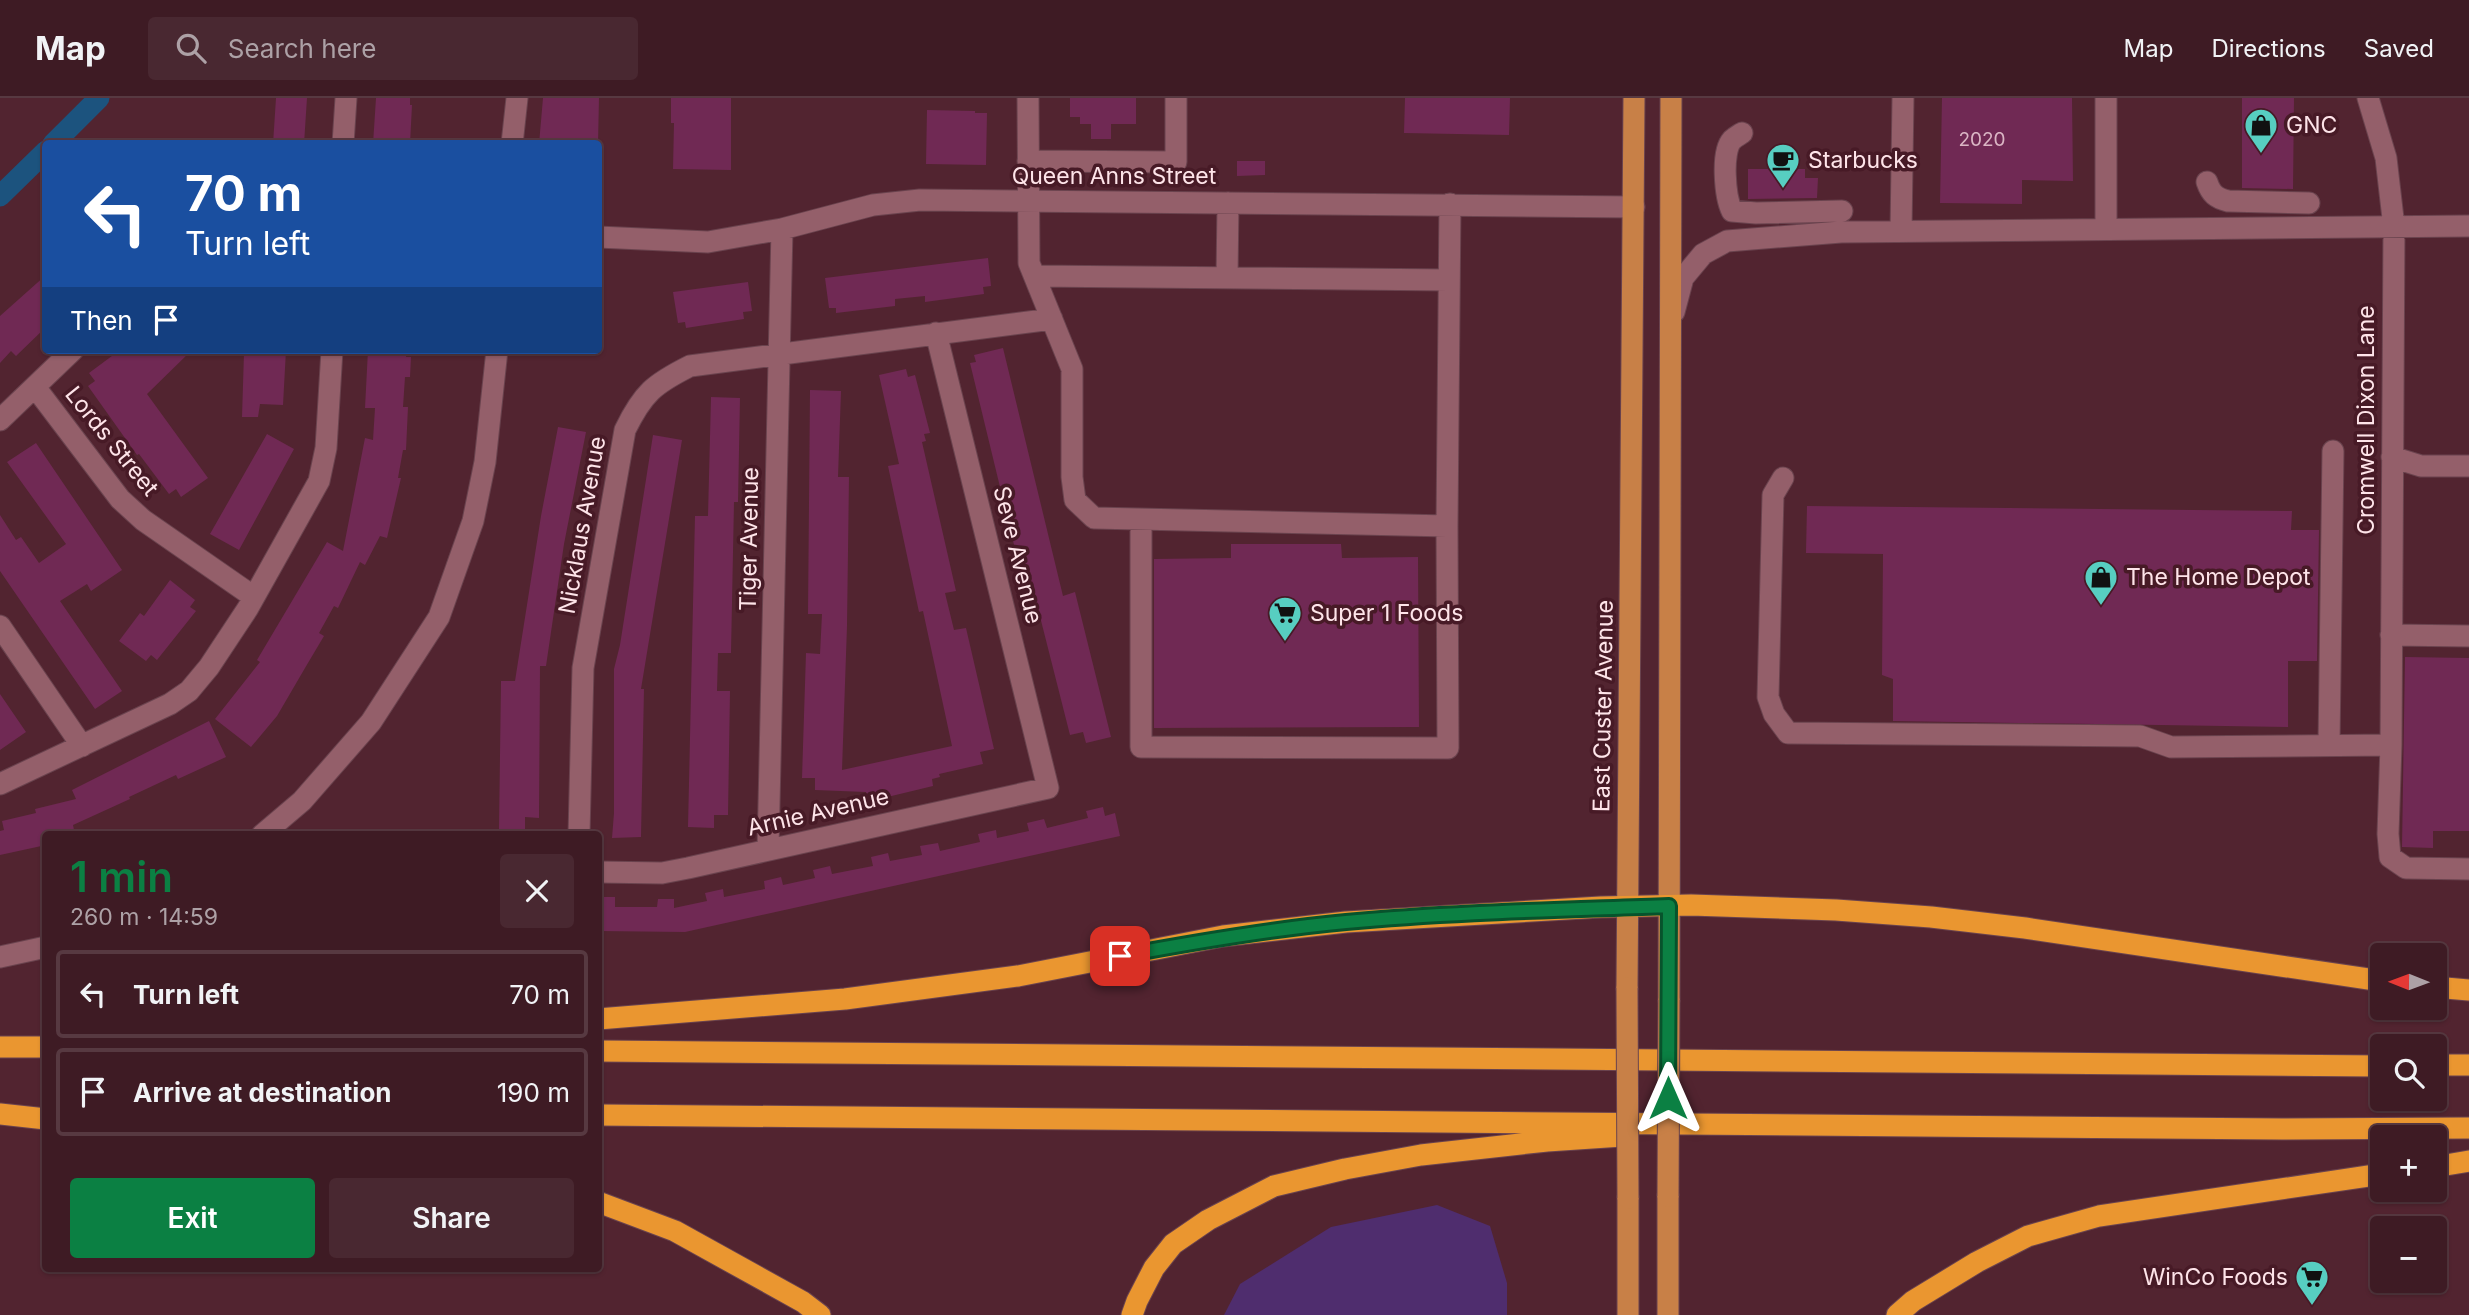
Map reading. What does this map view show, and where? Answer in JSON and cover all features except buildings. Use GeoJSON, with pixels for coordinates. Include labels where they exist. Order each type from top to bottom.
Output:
{"type":"FeatureCollection","features":[{"type":"Feature","properties":{"kind":"highway"},"geometry":{"type":"LineString","coordinates":[[602,1019],[845,999],[1018,976],[1223,936],[1346,922],[1561,909],[1669,906],[1931,917],[2025,928],[2370,979]]}},
{"type":"Feature","properties":{"kind":"highway"},"geometry":{"type":"LineString","coordinates":[[2447,988],[2469,990]]}},
{"type":"Feature","properties":{"kind":"highway"},"geometry":{"type":"LineString","coordinates":[[0,1047],[42,1047]]}},
{"type":"Feature","properties":{"kind":"highway"},"geometry":{"type":"LineString","coordinates":[[602,1051],[2370,1066]]}},
{"type":"Feature","properties":{"kind":"highway"},"geometry":{"type":"LineString","coordinates":[[2447,1065],[2469,1065]]}},
{"type":"Feature","properties":{"kind":"highway"},"geometry":{"type":"LineString","coordinates":[[0,1112],[42,1110]]}},
{"type":"Feature","properties":{"kind":"highway"},"geometry":{"type":"LineString","coordinates":[[0,1112],[42,1118]]}},
{"type":"Feature","properties":{"kind":"highway"},"geometry":{"type":"LineString","coordinates":[[602,1115],[2469,1128]]}},
{"type":"Feature","properties":{"kind":"highway"},"geometry":{"type":"LineString","coordinates":[[1132,1315],[1154,1268],[1174,1244],[1208,1220],[1275,1186],[1345,1169],[1421,1156],[1546,1142],[1786,1125]]}},
{"type":"Feature","properties":{"kind":"highway"},"geometry":{"type":"LineString","coordinates":[[2447,1165],[2469,1161]]}},
{"type":"Feature","properties":{"kind":"highway"},"geometry":{"type":"LineString","coordinates":[[1897,1315],[1913,1301],[1977,1262],[2040,1233],[2099,1216],[2370,1176]]}},
{"type":"Feature","properties":{"kind":"highway"},"geometry":{"type":"LineString","coordinates":[[602,1204],[675,1231],[803,1302],[820,1315]]}},
{"type":"Feature","properties":{"kind":"main road","name":"East Custer Avenue"},"geometry":{"type":"LineString","coordinates":[[1628,1315],[1627,988],[1634,98]]}},
{"type":"Feature","properties":{"kind":"main road"},"geometry":{"type":"LineString","coordinates":[[1668,1315],[1671,98]]}},
{"type":"Feature","properties":{"kind":"street"},"geometry":{"type":"LineString","coordinates":[[343,140],[346,98]]}},
{"type":"Feature","properties":{"kind":"street"},"geometry":{"type":"LineString","coordinates":[[1028,98],[1029,263],[1072,369],[1072,477],[1075,500],[1094,518],[1447,526]]}},
{"type":"Feature","properties":{"kind":"street"},"geometry":{"type":"LineString","coordinates":[[1028,161],[1176,162],[1176,98]]}},
{"type":"Feature","properties":{"kind":"street"},"geometry":{"type":"LineString","coordinates":[[1901,232],[1903,98]]}},
{"type":"Feature","properties":{"kind":"street"},"geometry":{"type":"LineString","coordinates":[[2106,98],[2106,229]]}},
{"type":"Feature","properties":{"kind":"street","name":"Cromwell Dixon Lane"},"geometry":{"type":"LineString","coordinates":[[2368,98],[2386,158],[2394,227],[2391,745],[2388,834],[2390,857],[2406,868],[2469,869]]}},
{"type":"Feature","properties":{"kind":"street"},"geometry":{"type":"LineString","coordinates":[[512,140],[515,100]]}},
{"type":"Feature","properties":{"kind":"street"},"geometry":{"type":"LineString","coordinates":[[1742,133],[1731,141],[1727,151],[1726,199],[1732,211],[1842,211]]}},
{"type":"Feature","properties":{"kind":"street"},"geometry":{"type":"LineString","coordinates":[[2207,182],[2210,191],[2218,199],[2309,203]]}},
{"type":"Feature","properties":{"kind":"street","name":"Queen Anns Street"},"geometry":{"type":"LineString","coordinates":[[602,237],[708,242],[782,229],[873,205],[920,200],[1634,207]]}},
{"type":"Feature","properties":{"kind":"street"},"geometry":{"type":"LineString","coordinates":[[1227,278],[1228,203]]}},
{"type":"Feature","properties":{"kind":"street"},"geometry":{"type":"LineString","coordinates":[[1141,520],[1141,747],[1448,748],[1450,204]]}},
{"type":"Feature","properties":{"kind":"street"},"geometry":{"type":"LineString","coordinates":[[1670,328],[1683,278],[1703,254],[1727,241],[1841,232],[2469,226]]}},
{"type":"Feature","properties":{"kind":"street","name":"Tiger Avenue"},"geometry":{"type":"LineString","coordinates":[[768,849],[782,229]]}},
{"type":"Feature","properties":{"kind":"street"},"geometry":{"type":"LineString","coordinates":[[1035,276],[1449,280]]}},
{"type":"Feature","properties":{"kind":"street","name":"Nicklaus Avenue"},"geometry":{"type":"LineString","coordinates":[[579,831],[583,668],[625,430],[636,407],[660,381],[690,366],[1052,319]]}},
{"type":"Feature","properties":{"kind":"street","name":"Seve Avenue"},"geometry":{"type":"LineString","coordinates":[[936,333],[1048,788]]}},
{"type":"Feature","properties":{"kind":"street"},"geometry":{"type":"LineString","coordinates":[[0,420],[69,354]]}},
{"type":"Feature","properties":{"kind":"street"},"geometry":{"type":"LineString","coordinates":[[0,784],[170,704],[189,691],[209,667],[254,597],[319,481],[326,449],[331,354]]}},
{"type":"Feature","properties":{"kind":"street"},"geometry":{"type":"LineString","coordinates":[[267,831],[302,802],[371,722],[439,617],[473,521],[485,462],[497,354]]}},
{"type":"Feature","properties":{"kind":"street","name":"Lords Street"},"geometry":{"type":"LineString","coordinates":[[35,387],[120,499],[143,520],[254,597]]}},
{"type":"Feature","properties":{"kind":"street"},"geometry":{"type":"LineString","coordinates":[[2329,745],[2333,451]]}},
{"type":"Feature","properties":{"kind":"street"},"geometry":{"type":"LineString","coordinates":[[2392,457],[2421,466],[2469,466]]}},
{"type":"Feature","properties":{"kind":"street"},"geometry":{"type":"LineString","coordinates":[[1783,478],[1773,495],[1768,697],[1774,714],[1787,733],[2140,736],[2171,747],[2391,745]]}},
{"type":"Feature","properties":{"kind":"street"},"geometry":{"type":"LineString","coordinates":[[0,626],[82,746]]}},
{"type":"Feature","properties":{"kind":"street"},"geometry":{"type":"LineString","coordinates":[[2391,635],[2469,636]]}},
{"type":"Feature","properties":{"kind":"street","name":"Arnie Avenue"},"geometry":{"type":"LineString","coordinates":[[602,872],[662,873],[1048,788]]}},
{"type":"Feature","properties":{"kind":"street"},"geometry":{"type":"LineString","coordinates":[[0,957],[42,948]]}},
{"type":"Feature","properties":{"kind":"shaded area"},"geometry":{"type":"Polygon","coordinates":[[[1437,1205],[1490,1226],[1507,1283],[1507,1315],[1224,1315],[1240,1284],[1331,1227],[1437,1205]]]}},
{"type":"Feature","properties":{"kind":"waterway"},"geometry":{"type":"LineString","coordinates":[[57,140],[99,98]]}},
{"type":"Feature","properties":{"kind":"waterway"},"geometry":{"type":"LineString","coordinates":[[0,196],[42,155]]}},
{"type":"Feature","properties":{"kind":"place","name":"GNC"},"geometry":{"type":"Point","coordinates":[2261,155]}},
{"type":"Feature","properties":{"kind":"place","name":"Starbucks"},"geometry":{"type":"Point","coordinates":[1783,190]}},
{"type":"Feature","properties":{"kind":"place","name":"The Home Depot"},"geometry":{"type":"Point","coordinates":[2101,607]}},
{"type":"Feature","properties":{"kind":"place","name":"Super 1 Foods"},"geometry":{"type":"Point","coordinates":[1285,643]}},
{"type":"Feature","properties":{"kind":"place","name":"WinCo Foods"},"geometry":{"type":"Point","coordinates":[2312,1307]}},
{"type":"Feature","properties":{"kind":"route"},"geometry":{"type":"LineString","coordinates":[[1120,956],[1223,936],[1346,922],[1601,907],[1669,906],[1668,1098]]}}]}
